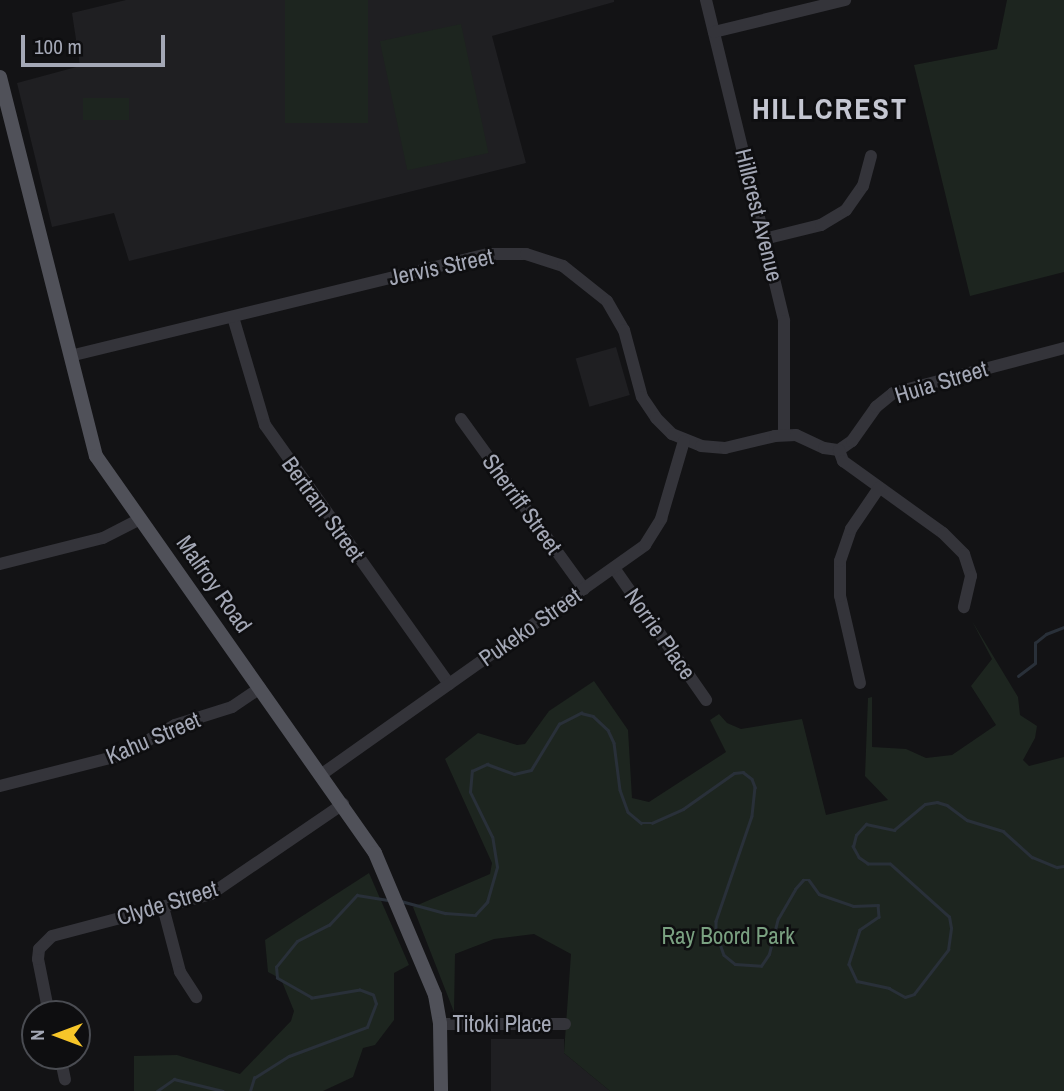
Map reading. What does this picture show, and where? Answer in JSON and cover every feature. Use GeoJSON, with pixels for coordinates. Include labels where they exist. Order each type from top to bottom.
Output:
{"type":"FeatureCollection","features":[{"type":"Feature","properties":{"kind":"main road","name":"Malfroy Road"},"geometry":{"type":"LineString","coordinates":[[0,77],[96,456],[343,804],[390,883],[432,984],[440,1024],[441,1091]]}},
{"type":"Feature","properties":{"kind":"street","name":"Hillcrest Avenue"},"geometry":{"type":"LineString","coordinates":[[706,0],[784,321],[785,434]]}},
{"type":"Feature","properties":{"kind":"street"},"geometry":{"type":"LineString","coordinates":[[714,32],[845,0]]}},
{"type":"Feature","properties":{"kind":"street"},"geometry":{"type":"LineString","coordinates":[[764,239],[821,225],[846,210],[863,186],[871,156]]}},
{"type":"Feature","properties":{"kind":"street","name":"Jervis Street"},"geometry":{"type":"LineString","coordinates":[[70,356],[489,254],[526,254],[546,259],[579,276],[607,301],[624,330],[642,397],[656,418],[684,441],[725,448],[785,434]]}},
{"type":"Feature","properties":{"kind":"street","name":"Bertram Street"},"geometry":{"type":"LineString","coordinates":[[233,317],[265,425],[449,684]]}},
{"type":"Feature","properties":{"kind":"street","name":"Huia Street"},"geometry":{"type":"LineString","coordinates":[[839,450],[848,445],[876,407],[894,393],[1064,348]]}},
{"type":"Feature","properties":{"kind":"street","name":"Sherriff Street"},"geometry":{"type":"LineString","coordinates":[[461,419],[583,589]]}},
{"type":"Feature","properties":{"kind":"street"},"geometry":{"type":"LineString","coordinates":[[785,434],[804,437],[824,448],[839,450],[843,461],[943,533],[964,554],[971,576],[964,607]]}},
{"type":"Feature","properties":{"kind":"street","name":"Pukeko Street"},"geometry":{"type":"LineString","coordinates":[[322,774],[635,554],[654,534],[661,519],[684,441]]}},
{"type":"Feature","properties":{"kind":"street"},"geometry":{"type":"LineString","coordinates":[[860,683],[840,596],[840,561],[851,529],[879,488]]}},
{"type":"Feature","properties":{"kind":"street"},"geometry":{"type":"LineString","coordinates":[[0,564],[92,542],[114,534],[140,519]]}},
{"type":"Feature","properties":{"kind":"street","name":"Norrie Place"},"geometry":{"type":"LineString","coordinates":[[614,568],[706,699]]}},
{"type":"Feature","properties":{"kind":"street","name":"Kahu Street"},"geometry":{"type":"LineString","coordinates":[[0,786],[122,755],[175,725],[232,707],[260,688]]}},
{"type":"Feature","properties":{"kind":"street","name":"Clyde Street"},"geometry":{"type":"LineString","coordinates":[[46,1000],[38,959],[44,942],[61,933],[198,899],[225,887],[343,804]]}},
{"type":"Feature","properties":{"kind":"street"},"geometry":{"type":"LineString","coordinates":[[163,907],[180,972],[196,998]]}},
{"type":"Feature","properties":{"kind":"street","name":"Titoki Place"},"geometry":{"type":"LineString","coordinates":[[440,1024],[565,1024]]}},
{"type":"Feature","properties":{"kind":"street"},"geometry":{"type":"LineString","coordinates":[[63,1070],[65,1079]]}},
{"type":"Feature","properties":{"kind":"shaded area"},"geometry":{"type":"Polygon","coordinates":[[[126,0],[614,2],[492,36],[526,163],[129,261],[114,213],[52,227],[17,83],[80,66],[72,13],[126,0]]]}},
{"type":"Feature","properties":{"kind":"shaded area"},"geometry":{"type":"Polygon","coordinates":[[[616,347],[630,395],[589,407],[576,359],[616,347]]]}},
{"type":"Feature","properties":{"kind":"shaded area"},"geometry":{"type":"Polygon","coordinates":[[[491,1039],[564,1039],[564,1053],[610,1091],[491,1091],[491,1039]]]}},
{"type":"Feature","properties":{"kind":"green space"},"geometry":{"type":"Polygon","coordinates":[[[285,0],[368,0],[368,123],[285,123],[285,0]]]}},
{"type":"Feature","properties":{"kind":"green space"},"geometry":{"type":"Polygon","coordinates":[[[1007,0],[1064,0],[1064,272],[970,296],[914,65],[997,49],[1007,0]]]}},
{"type":"Feature","properties":{"kind":"green space"},"geometry":{"type":"Polygon","coordinates":[[[461,24],[488,153],[407,170],[380,41],[461,24]]]}},
{"type":"Feature","properties":{"kind":"green space"},"geometry":{"type":"Polygon","coordinates":[[[83,98],[129,98],[129,120],[83,120],[83,98]]]}},
{"type":"Feature","properties":{"kind":"green space","name":"Ray Boord Park"},"geometry":{"type":"Polygon","coordinates":[[[972,621],[1018,697],[1020,715],[1037,726],[1035,738],[1023,760],[1029,766],[1064,757],[1064,1091],[610,1091],[564,1053],[571,954],[534,934],[494,939],[455,954],[454,1012],[413,907],[490,874],[492,863],[445,759],[478,733],[517,745],[525,744],[549,711],[594,681],[628,730],[632,798],[649,802],[726,752],[710,720],[719,714],[727,723],[741,729],[802,719],[826,815],[888,800],[865,776],[868,698],[872,697],[872,747],[906,749],[926,758],[952,755],[996,725],[971,686],[992,659],[972,621]]]}},
{"type":"Feature","properties":{"kind":"green space"},"geometry":{"type":"Polygon","coordinates":[[[369,873],[409,965],[394,973],[394,1020],[375,1045],[363,1048],[353,1077],[323,1091],[134,1091],[134,1056],[177,1055],[240,1074],[291,1021],[294,1011],[281,979],[268,972],[265,940],[369,873]]]}},
{"type":"Feature","properties":{"kind":"waterway"},"geometry":{"type":"LineString","coordinates":[[1018,676],[1035,663],[1035,643],[1046,634],[1064,627]]}},
{"type":"Feature","properties":{"kind":"waterway"},"geometry":{"type":"LineString","coordinates":[[401,901],[445,913],[475,915],[487,902],[497,867],[492,837],[470,792],[472,771],[487,764],[514,774],[531,770],[559,724],[581,713],[593,716],[608,730],[614,743],[620,790],[628,812],[641,823],[652,823],[683,809],[734,773],[743,772],[752,779],[755,787],[752,816],[716,921],[716,932],[724,955],[735,964],[761,966],[769,954],[778,919],[795,889],[803,880],[809,880],[819,894],[853,906],[878,905],[879,917],[860,930],[849,964],[857,981],[889,988],[905,997],[914,994],[948,950],[951,928],[949,917],[890,864],[868,864],[859,858],[853,847],[856,835],[866,824],[894,830],[925,804],[937,802],[947,805],[967,820],[1003,831],[1032,857],[1057,867],[1064,866]]}},
{"type":"Feature","properties":{"kind":"waterway"},"geometry":{"type":"LineString","coordinates":[[250,1091],[254,1078],[289,1056],[367,1027],[376,1004],[373,995],[360,990],[312,998],[277,978],[276,967],[297,941],[329,925],[357,895],[388,900]]}},
{"type":"Feature","properties":{"kind":"waterway"},"geometry":{"type":"LineString","coordinates":[[157,1091],[174,1079],[223,1091]]}},
{"type":"Feature","properties":{"kind":"district","name":"HILLCREST"},"geometry":{"type":"Point","coordinates":[830,108]}}]}
